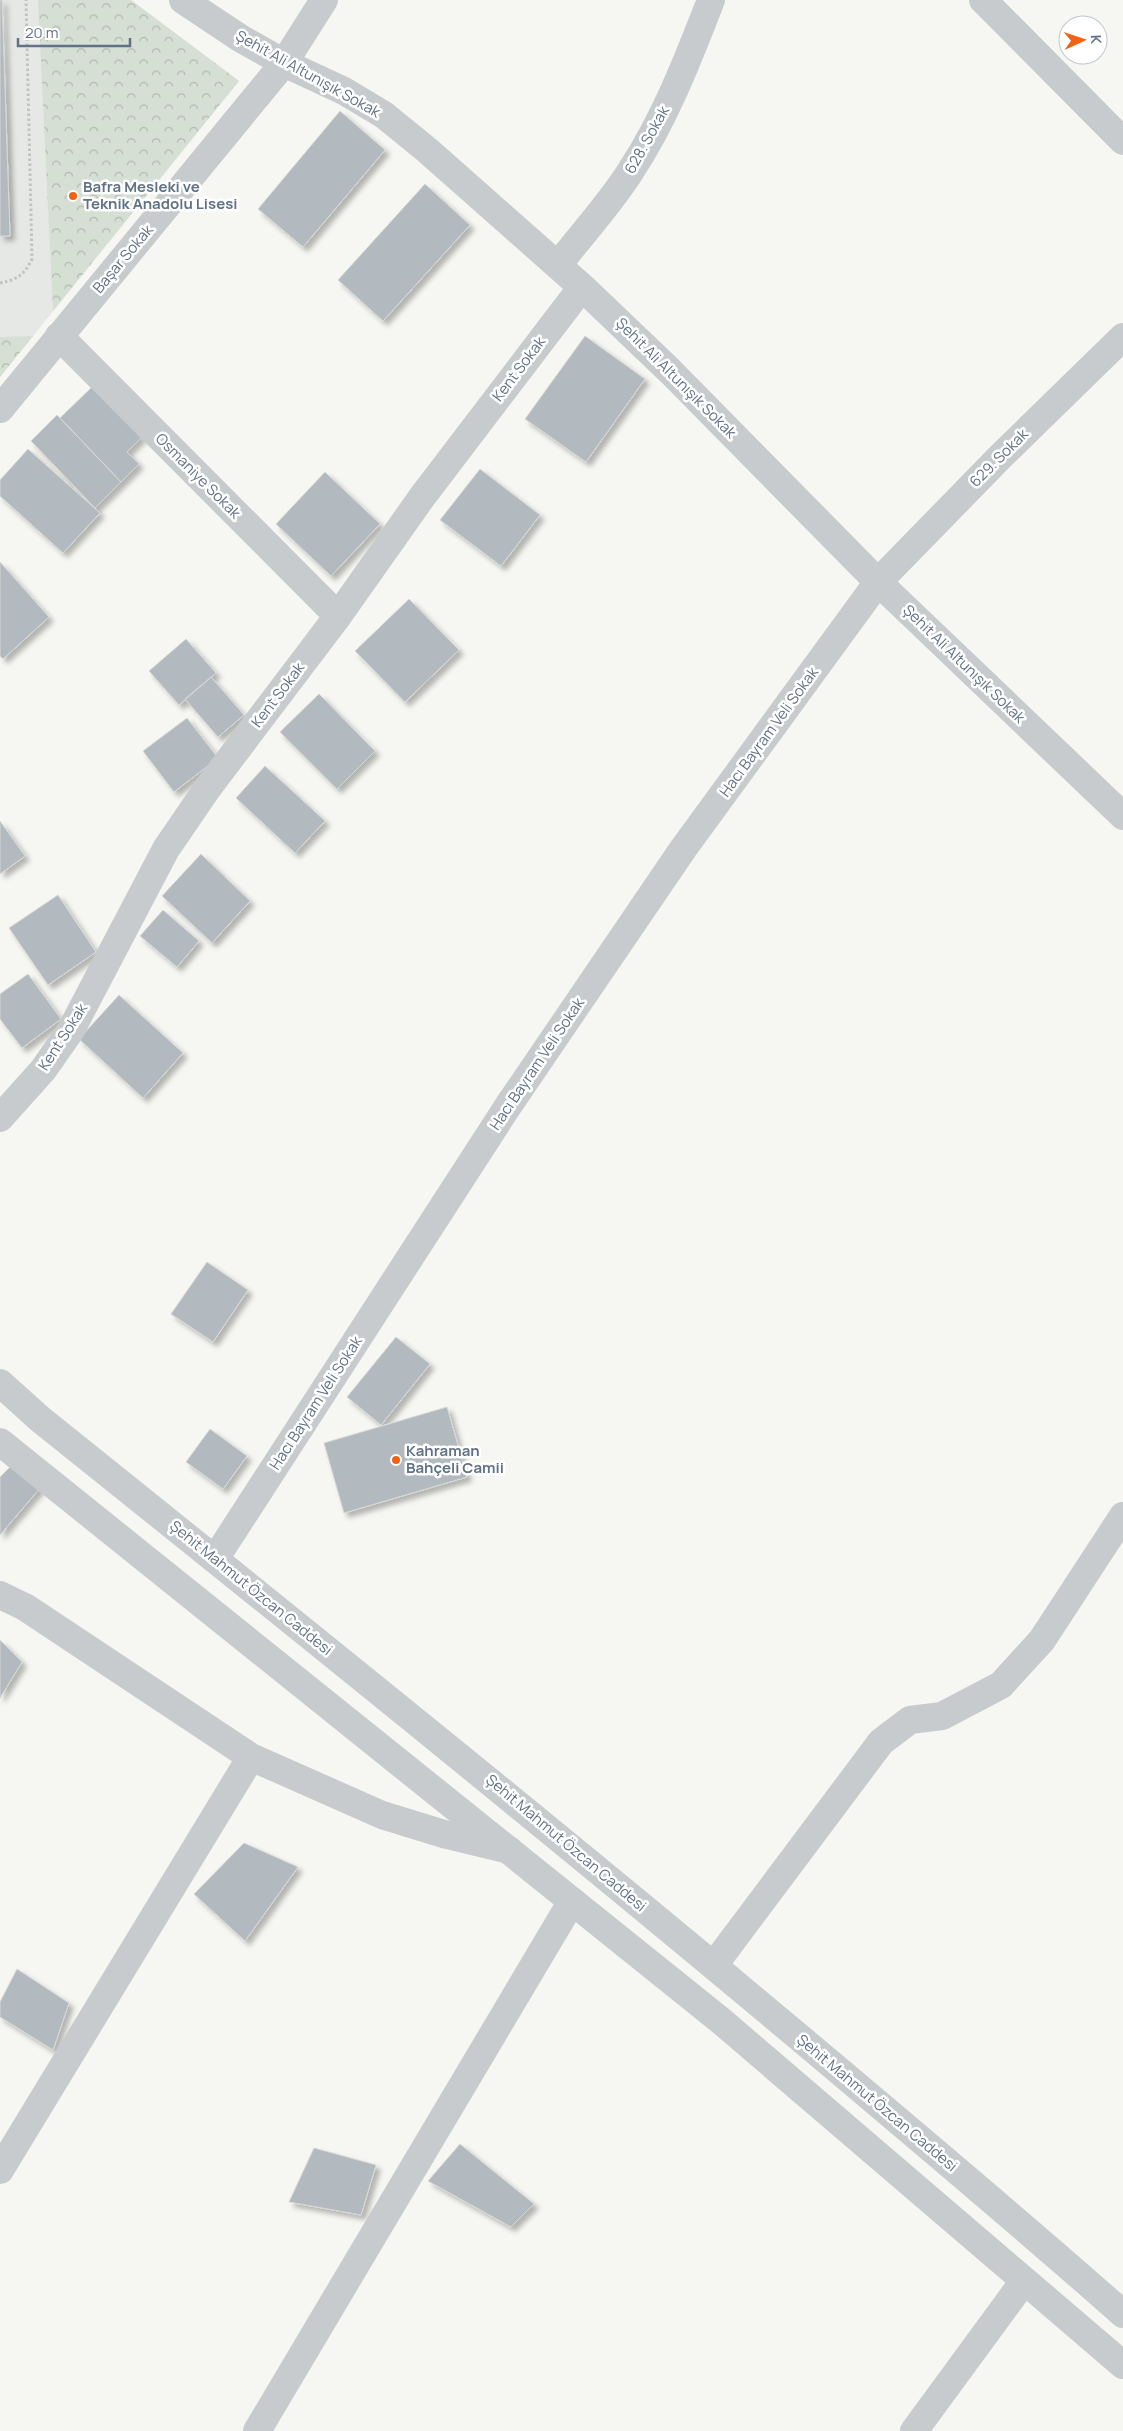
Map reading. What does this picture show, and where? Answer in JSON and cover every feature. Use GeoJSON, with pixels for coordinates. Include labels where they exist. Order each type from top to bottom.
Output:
{"type":"FeatureCollection","features":[{"type":"Feature","properties":{"kind":"street","name":"Şehit Ali Altunışık Sokak"},"geometry":{"type":"LineString","coordinates":[[183,0],[210,20],[284,63],[344,91],[384,115],[582,287],[670,371],[878,582],[1118,801]]}},
{"type":"Feature","properties":{"kind":"street","name":"Başar Sokak"},"geometry":{"type":"LineString","coordinates":[[0,408],[284,63],[324,0]]}},
{"type":"Feature","properties":{"kind":"street","name":"628. Sokak"},"geometry":{"type":"LineString","coordinates":[[558,266],[629,174],[655,132],[680,77],[710,0]]}},
{"type":"Feature","properties":{"kind":"street"},"geometry":{"type":"LineString","coordinates":[[983,0],[1123,141]]}},
{"type":"Feature","properties":{"kind":"street","name":"Kent Sokak"},"geometry":{"type":"LineString","coordinates":[[0,1118],[43,1070],[72,1030],[135,905],[171,842],[207,789],[338,616],[422,497],[582,287]]}},
{"type":"Feature","properties":{"kind":"street","name":"Osmaniye Sokak"},"geometry":{"type":"LineString","coordinates":[[59,336],[338,616]]}},
{"type":"Feature","properties":{"kind":"street","name":"629. Sokak"},"geometry":{"type":"LineString","coordinates":[[878,582],[1000,457],[1123,337]]}},
{"type":"Feature","properties":{"kind":"street","name":"Hacı Bayram Veli Sokak"},"geometry":{"type":"LineString","coordinates":[[215,1559],[508,1106],[683,849],[878,582]]}},
{"type":"Feature","properties":{"kind":"street","name":"Şehit Mahmut Özcan Caddesi"},"geometry":{"type":"LineString","coordinates":[[0,1383],[40,1419],[414,1718],[714,1965],[1049,2248],[1123,2314]]}},
{"type":"Feature","properties":{"kind":"street"},"geometry":{"type":"LineString","coordinates":[[0,1442],[720,2020],[1123,2365]]}},
{"type":"Feature","properties":{"kind":"street"},"geometry":{"type":"LineString","coordinates":[[714,1965],[881,1742],[910,1720],[942,1716],[1001,1685],[1042,1640],[1123,1516]]}},
{"type":"Feature","properties":{"kind":"street"},"geometry":{"type":"LineString","coordinates":[[0,1595],[25,1606],[251,1757],[382,1815],[447,1835],[509,1850]]}},
{"type":"Feature","properties":{"kind":"street"},"geometry":{"type":"LineString","coordinates":[[0,2170],[251,1757]]}},
{"type":"Feature","properties":{"kind":"street"},"geometry":{"type":"LineString","coordinates":[[257,2431],[572,1901]]}},
{"type":"Feature","properties":{"kind":"street"},"geometry":{"type":"LineString","coordinates":[[914,2431],[1024,2281]]}},
{"type":"Feature","properties":{"kind":"path"},"geometry":{"type":"LineString","coordinates":[[0,283],[18,278],[27,271],[32,259],[26,0]]}},
{"type":"Feature","properties":{"kind":"shaded area","name":"Bafra Mesleki ve Teknik Anadolu Lisesi"},"geometry":{"type":"Polygon","coordinates":[[[0,0],[131,0],[239,81],[0,377],[0,0]]]}},
{"type":"Feature","properties":{"kind":"green space","name":"Bafra Mesleki ve Teknik Anadolu Lisesi"},"geometry":{"type":"Polygon","coordinates":[[[38,0],[131,0],[239,81],[53,311],[38,0]]]}},
{"type":"Feature","properties":{"kind":"green space"},"geometry":{"type":"Polygon","coordinates":[[[33,336],[0,377],[0,337],[33,336]]]}},
{"type":"Feature","properties":{"kind":"building"},"geometry":{"type":"Polygon","coordinates":[[[0,0],[2,0],[10,236],[0,236],[0,0]]]}},
{"type":"Feature","properties":{"kind":"building"},"geometry":{"type":"Polygon","coordinates":[[[340,111],[385,150],[303,247],[258,209],[340,111]]]}},
{"type":"Feature","properties":{"kind":"building"},"geometry":{"type":"Polygon","coordinates":[[[425,184],[470,225],[383,321],[338,280],[425,184]]]}},
{"type":"Feature","properties":{"kind":"building"},"geometry":{"type":"Polygon","coordinates":[[[585,336],[645,379],[586,462],[525,419],[585,336]]]}},
{"type":"Feature","properties":{"kind":"building"},"geometry":{"type":"Polygon","coordinates":[[[93,386],[142,437],[127,452],[139,464],[121,482],[60,418],[93,386]]]}},
{"type":"Feature","properties":{"kind":"building"},"geometry":{"type":"Polygon","coordinates":[[[57,415],[121,482],[95,508],[31,441],[57,415]]]}},
{"type":"Feature","properties":{"kind":"building"},"geometry":{"type":"Polygon","coordinates":[[[28,449],[100,513],[63,553],[0,496],[0,480],[28,449]]]}},
{"type":"Feature","properties":{"kind":"building"},"geometry":{"type":"Polygon","coordinates":[[[480,469],[540,515],[501,566],[440,520],[480,469]]]}},
{"type":"Feature","properties":{"kind":"building"},"geometry":{"type":"Polygon","coordinates":[[[325,472],[380,524],[331,576],[276,524],[325,472]]]}},
{"type":"Feature","properties":{"kind":"building"},"geometry":{"type":"Polygon","coordinates":[[[0,562],[49,617],[3,659],[0,656],[0,562]]]}},
{"type":"Feature","properties":{"kind":"building"},"geometry":{"type":"Polygon","coordinates":[[[409,599],[459,650],[405,702],[355,651],[409,599]]]}},
{"type":"Feature","properties":{"kind":"building"},"geometry":{"type":"Polygon","coordinates":[[[186,639],[216,673],[179,705],[149,671],[186,639]]]}},
{"type":"Feature","properties":{"kind":"building"},"geometry":{"type":"Polygon","coordinates":[[[211,677],[244,715],[218,737],[185,699],[211,677]]]}},
{"type":"Feature","properties":{"kind":"building"},"geometry":{"type":"Polygon","coordinates":[[[319,694],[375,751],[337,789],[280,732],[319,694]]]}},
{"type":"Feature","properties":{"kind":"building"},"geometry":{"type":"Polygon","coordinates":[[[187,718],[218,758],[174,792],[143,751],[187,718]]]}},
{"type":"Feature","properties":{"kind":"building"},"geometry":{"type":"Polygon","coordinates":[[[265,766],[325,821],[295,853],[236,798],[265,766]]]}},
{"type":"Feature","properties":{"kind":"building"},"geometry":{"type":"Polygon","coordinates":[[[0,821],[25,856],[0,874],[0,821]]]}},
{"type":"Feature","properties":{"kind":"building"},"geometry":{"type":"Polygon","coordinates":[[[201,854],[250,901],[212,943],[162,896],[201,854]]]}},
{"type":"Feature","properties":{"kind":"building"},"geometry":{"type":"Polygon","coordinates":[[[58,895],[96,952],[48,985],[9,928],[58,895]]]}},
{"type":"Feature","properties":{"kind":"building"},"geometry":{"type":"Polygon","coordinates":[[[163,910],[199,941],[177,967],[140,936],[163,910]]]}},
{"type":"Feature","properties":{"kind":"building"},"geometry":{"type":"Polygon","coordinates":[[[28,974],[61,1019],[22,1048],[0,1019],[0,994],[28,974]]]}},
{"type":"Feature","properties":{"kind":"building"},"geometry":{"type":"Polygon","coordinates":[[[119,995],[183,1053],[143,1098],[79,1039],[119,995]]]}},
{"type":"Feature","properties":{"kind":"building"},"geometry":{"type":"Polygon","coordinates":[[[207,1262],[248,1290],[213,1342],[171,1314],[207,1262]]]}},
{"type":"Feature","properties":{"kind":"building"},"geometry":{"type":"Polygon","coordinates":[[[396,1337],[430,1364],[381,1425],[347,1397],[396,1337]]]}},
{"type":"Feature","properties":{"kind":"building","name":"Kahraman Bahçeli Camii"},"geometry":{"type":"Polygon","coordinates":[[[447,1407],[467,1477],[344,1513],[324,1443],[447,1407]]]}},
{"type":"Feature","properties":{"kind":"building"},"geometry":{"type":"Polygon","coordinates":[[[210,1429],[247,1456],[223,1489],[186,1462],[210,1429]]]}},
{"type":"Feature","properties":{"kind":"building"},"geometry":{"type":"Polygon","coordinates":[[[11,1466],[41,1487],[0,1535],[0,1477],[11,1466]]]}},
{"type":"Feature","properties":{"kind":"building"},"geometry":{"type":"Polygon","coordinates":[[[0,1640],[22,1662],[0,1698],[0,1640]]]}},
{"type":"Feature","properties":{"kind":"building"},"geometry":{"type":"Polygon","coordinates":[[[244,1843],[298,1867],[245,1941],[194,1894],[244,1843]]]}},
{"type":"Feature","properties":{"kind":"building"},"geometry":{"type":"Polygon","coordinates":[[[17,1969],[69,2003],[53,2050],[0,2017],[0,2002],[17,1969]]]}},
{"type":"Feature","properties":{"kind":"building"},"geometry":{"type":"Polygon","coordinates":[[[460,2144],[534,2204],[511,2227],[428,2181],[460,2144]]]}},
{"type":"Feature","properties":{"kind":"building"},"geometry":{"type":"Polygon","coordinates":[[[314,2148],[376,2165],[361,2215],[289,2202],[314,2148]]]}},
{"type":"Feature","properties":{"kind":"place","name":"Bafra Mesleki ve Teknik Anadolu Lisesi"},"geometry":{"type":"Point","coordinates":[73,196]}},
{"type":"Feature","properties":{"kind":"place","name":"Kahraman Bahçeli Camii"},"geometry":{"type":"Point","coordinates":[396,1460]}}]}
